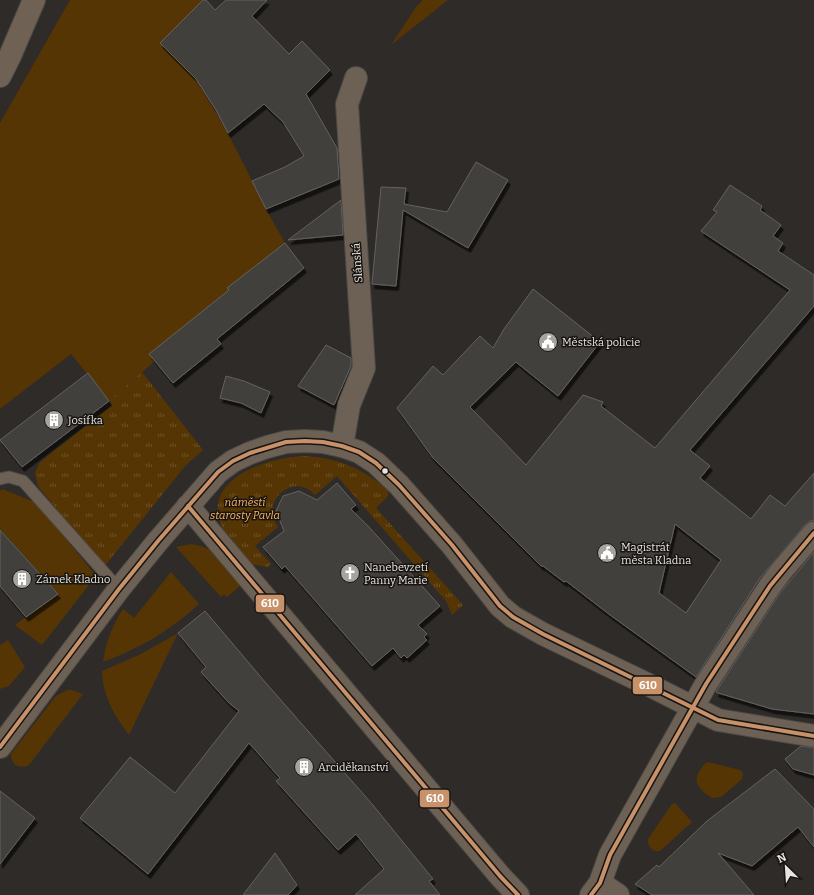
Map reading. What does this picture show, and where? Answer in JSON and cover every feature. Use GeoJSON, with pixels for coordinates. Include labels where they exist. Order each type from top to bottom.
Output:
{"type":"FeatureCollection","features":[{"type":"Feature","properties":{"kind":"main road"},"geometry":{"type":"LineString","coordinates":[[0,76],[34,0]]}},
{"type":"Feature","properties":{"kind":"main road"},"geometry":{"type":"LineString","coordinates":[[10,56],[48,0]]}},
{"type":"Feature","properties":{"kind":"street","name":"Slánská"},"geometry":{"type":"LineString","coordinates":[[342,446],[349,405],[364,368],[347,104],[356,78]]}},
{"type":"Feature","properties":{"kind":"street"},"geometry":{"type":"LineString","coordinates":[[0,747],[119,590],[218,472],[233,461],[250,453],[286,442],[323,442],[342,446],[359,452],[376,463],[399,485],[452,545],[495,600],[514,617],[543,634],[718,720],[814,736]]}},
{"type":"Feature","properties":{"kind":"street"},"geometry":{"type":"LineString","coordinates":[[188,506],[500,876],[518,895]]}},
{"type":"Feature","properties":{"kind":"street"},"geometry":{"type":"LineString","coordinates":[[618,895],[596,889],[610,855],[693,707],[770,586],[814,533]]}},
{"type":"Feature","properties":{"kind":"lane"},"geometry":{"type":"LineString","coordinates":[[0,479],[9,477],[23,481],[119,590]]}},
{"type":"Feature","properties":{"kind":"green space"},"geometry":{"type":"Polygon","coordinates":[[[70,0],[203,0],[160,43],[206,90],[204,93],[226,129],[264,206],[285,243],[228,288],[229,290],[197,316],[155,361],[109,401],[71,354],[0,409],[0,123],[70,0]]]}},
{"type":"Feature","properties":{"kind":"green space"},"geometry":{"type":"Polygon","coordinates":[[[423,0],[448,0],[391,45],[416,7],[423,0]]]}},
{"type":"Feature","properties":{"kind":"green space"},"geometry":{"type":"Polygon","coordinates":[[[142,372],[203,450],[185,466],[104,567],[38,486],[35,473],[40,462],[112,405],[109,401],[142,372]]]}},
{"type":"Feature","properties":{"kind":"green space","name":"náměstí starosty Pavla"},"geometry":{"type":"Polygon","coordinates":[[[307,456],[330,459],[350,466],[368,475],[387,489],[388,496],[376,508],[463,605],[452,615],[446,601],[337,476],[315,495],[307,488],[298,486],[289,488],[282,492],[276,499],[273,508],[273,517],[278,527],[255,546],[271,564],[268,567],[251,564],[233,544],[222,528],[218,506],[222,492],[232,481],[245,472],[261,465],[277,460],[307,456]]]}},
{"type":"Feature","properties":{"kind":"green space"},"geometry":{"type":"Polygon","coordinates":[[[2,489],[37,503],[96,576],[42,645],[15,625],[58,593],[0,529],[0,491],[2,489]]]}},
{"type":"Feature","properties":{"kind":"green space"},"geometry":{"type":"Polygon","coordinates":[[[192,544],[208,549],[225,562],[240,580],[239,587],[227,597],[224,594],[221,597],[176,547],[192,544]]]}},
{"type":"Feature","properties":{"kind":"green space"},"geometry":{"type":"Polygon","coordinates":[[[171,572],[199,604],[154,638],[142,645],[103,662],[110,634],[123,609],[134,618],[171,572]]]}},
{"type":"Feature","properties":{"kind":"green space"},"geometry":{"type":"Polygon","coordinates":[[[178,633],[129,735],[110,705],[105,689],[102,671],[141,654],[178,633]]]}},
{"type":"Feature","properties":{"kind":"green space"},"geometry":{"type":"Polygon","coordinates":[[[8,640],[25,667],[9,686],[0,689],[0,645],[8,640]]]}},
{"type":"Feature","properties":{"kind":"green space"},"geometry":{"type":"Polygon","coordinates":[[[67,690],[72,690],[83,694],[29,765],[22,767],[16,765],[12,761],[11,754],[56,696],[67,690]]]}},
{"type":"Feature","properties":{"kind":"green space"},"geometry":{"type":"Polygon","coordinates":[[[708,762],[740,770],[743,773],[742,779],[721,797],[712,798],[699,787],[697,783],[697,776],[699,772],[708,762]]]}},
{"type":"Feature","properties":{"kind":"green space"},"geometry":{"type":"Polygon","coordinates":[[[675,803],[692,822],[660,851],[654,850],[648,843],[648,839],[672,804],[675,803]]]}},
{"type":"Feature","properties":{"kind":"building"},"geometry":{"type":"Polygon","coordinates":[[[203,0],[206,0],[215,10],[226,0],[267,0],[252,16],[289,54],[302,41],[330,70],[306,94],[337,148],[339,179],[266,209],[252,181],[285,167],[304,156],[283,122],[264,104],[228,133],[216,110],[196,79],[160,43],[203,0]]]}},
{"type":"Feature","properties":{"kind":"building"},"geometry":{"type":"Polygon","coordinates":[[[476,162],[508,180],[468,248],[403,210],[396,286],[372,284],[381,187],[406,188],[404,204],[447,212],[476,162]]]}},
{"type":"Feature","properties":{"kind":"building"},"geometry":{"type":"Polygon","coordinates":[[[730,185],[762,206],[760,210],[781,225],[773,236],[783,243],[778,251],[814,275],[814,306],[690,450],[710,466],[700,478],[751,519],[770,495],[785,506],[814,473],[814,521],[810,521],[805,525],[760,578],[696,677],[610,615],[566,581],[564,582],[541,566],[433,458],[397,408],[433,366],[443,375],[480,336],[493,348],[504,329],[533,289],[600,342],[558,396],[516,362],[470,407],[526,465],[583,395],[603,402],[601,406],[655,448],[790,290],[701,231],[717,212],[713,210],[730,185]],[[675,524],[659,593],[686,613],[721,560],[675,524]]]}},
{"type":"Feature","properties":{"kind":"building"},"geometry":{"type":"Polygon","coordinates":[[[341,200],[343,235],[288,240],[341,200]]]}},
{"type":"Feature","properties":{"kind":"building"},"geometry":{"type":"Polygon","coordinates":[[[285,243],[304,268],[217,339],[221,344],[173,383],[149,354],[229,290],[227,288],[285,243]]]}},
{"type":"Feature","properties":{"kind":"building"},"geometry":{"type":"Polygon","coordinates":[[[326,345],[351,358],[351,366],[334,405],[298,386],[326,345]]]}},
{"type":"Feature","properties":{"kind":"building","name":"Josífka"},"geometry":{"type":"Polygon","coordinates":[[[88,373],[109,401],[22,467],[0,440],[88,373]]]}},
{"type":"Feature","properties":{"kind":"building"},"geometry":{"type":"Polygon","coordinates":[[[226,376],[244,381],[270,392],[261,413],[241,403],[220,398],[226,376]]]}},
{"type":"Feature","properties":{"kind":"building","name":"Nanebevzetí Panny Marie"},"geometry":{"type":"Polygon","coordinates":[[[337,483],[356,505],[351,509],[440,606],[418,625],[427,634],[424,637],[427,640],[407,658],[404,655],[401,658],[393,648],[372,666],[285,566],[282,569],[263,547],[284,531],[276,511],[283,496],[299,491],[317,500],[337,483]]]}},
{"type":"Feature","properties":{"kind":"building","name":"Zámek Kladno"},"geometry":{"type":"Polygon","coordinates":[[[0,530],[58,594],[26,617],[0,586],[0,530]]]}},
{"type":"Feature","properties":{"kind":"building"},"geometry":{"type":"Polygon","coordinates":[[[814,552],[814,714],[772,709],[716,692],[780,593],[814,552]]]}},
{"type":"Feature","properties":{"kind":"building"},"geometry":{"type":"Polygon","coordinates":[[[205,611],[372,804],[433,879],[429,881],[440,895],[355,895],[384,869],[356,834],[338,850],[276,781],[280,778],[249,743],[148,874],[80,818],[130,757],[175,793],[239,711],[229,703],[201,672],[206,667],[178,633],[205,611]]]}},
{"type":"Feature","properties":{"kind":"building"},"geometry":{"type":"Polygon","coordinates":[[[801,746],[814,748],[814,775],[793,769],[785,759],[801,746]]]}},
{"type":"Feature","properties":{"kind":"building"},"geometry":{"type":"Polygon","coordinates":[[[775,769],[814,809],[814,847],[798,827],[752,866],[718,853],[754,895],[652,895],[635,884],[657,865],[659,867],[707,821],[775,769]]]}},
{"type":"Feature","properties":{"kind":"building"},"geometry":{"type":"Polygon","coordinates":[[[0,791],[35,818],[0,864],[0,791]]]}},
{"type":"Feature","properties":{"kind":"building"},"geometry":{"type":"Polygon","coordinates":[[[275,853],[297,885],[288,895],[243,895],[275,853]]]}},
{"type":"Feature","properties":{"kind":"transit line","name":"610"},"geometry":{"type":"LineString","coordinates":[[0,747],[119,589],[158,541],[218,472],[233,461],[250,453],[286,442],[305,441],[323,442],[342,446],[359,452],[376,463],[399,485],[452,545],[500,606],[513,617],[543,634],[718,720],[814,736]]}},
{"type":"Feature","properties":{"kind":"transit line","name":"610"},"geometry":{"type":"LineString","coordinates":[[188,506],[500,876],[518,895]]}},
{"type":"Feature","properties":{"kind":"transit line","name":"610"},"geometry":{"type":"LineString","coordinates":[[591,895],[600,883],[610,855],[706,684],[770,586],[814,533]]}},
{"type":"Feature","properties":{"kind":"place","name":"Městská policie"},"geometry":{"type":"Point","coordinates":[548,342]}},
{"type":"Feature","properties":{"kind":"place","name":"Josífka"},"geometry":{"type":"Point","coordinates":[54,420]}},
{"type":"Feature","properties":{"kind":"place","name":"Magistrát města Kladna"},"geometry":{"type":"Point","coordinates":[607,553]}},
{"type":"Feature","properties":{"kind":"place","name":"Nanebevzetí Panny Marie"},"geometry":{"type":"Point","coordinates":[350,573]}},
{"type":"Feature","properties":{"kind":"place","name":"Zámek Kladno"},"geometry":{"type":"Point","coordinates":[22,579]}},
{"type":"Feature","properties":{"kind":"place","name":"Arciděkanství"},"geometry":{"type":"Point","coordinates":[304,767]}}]}
